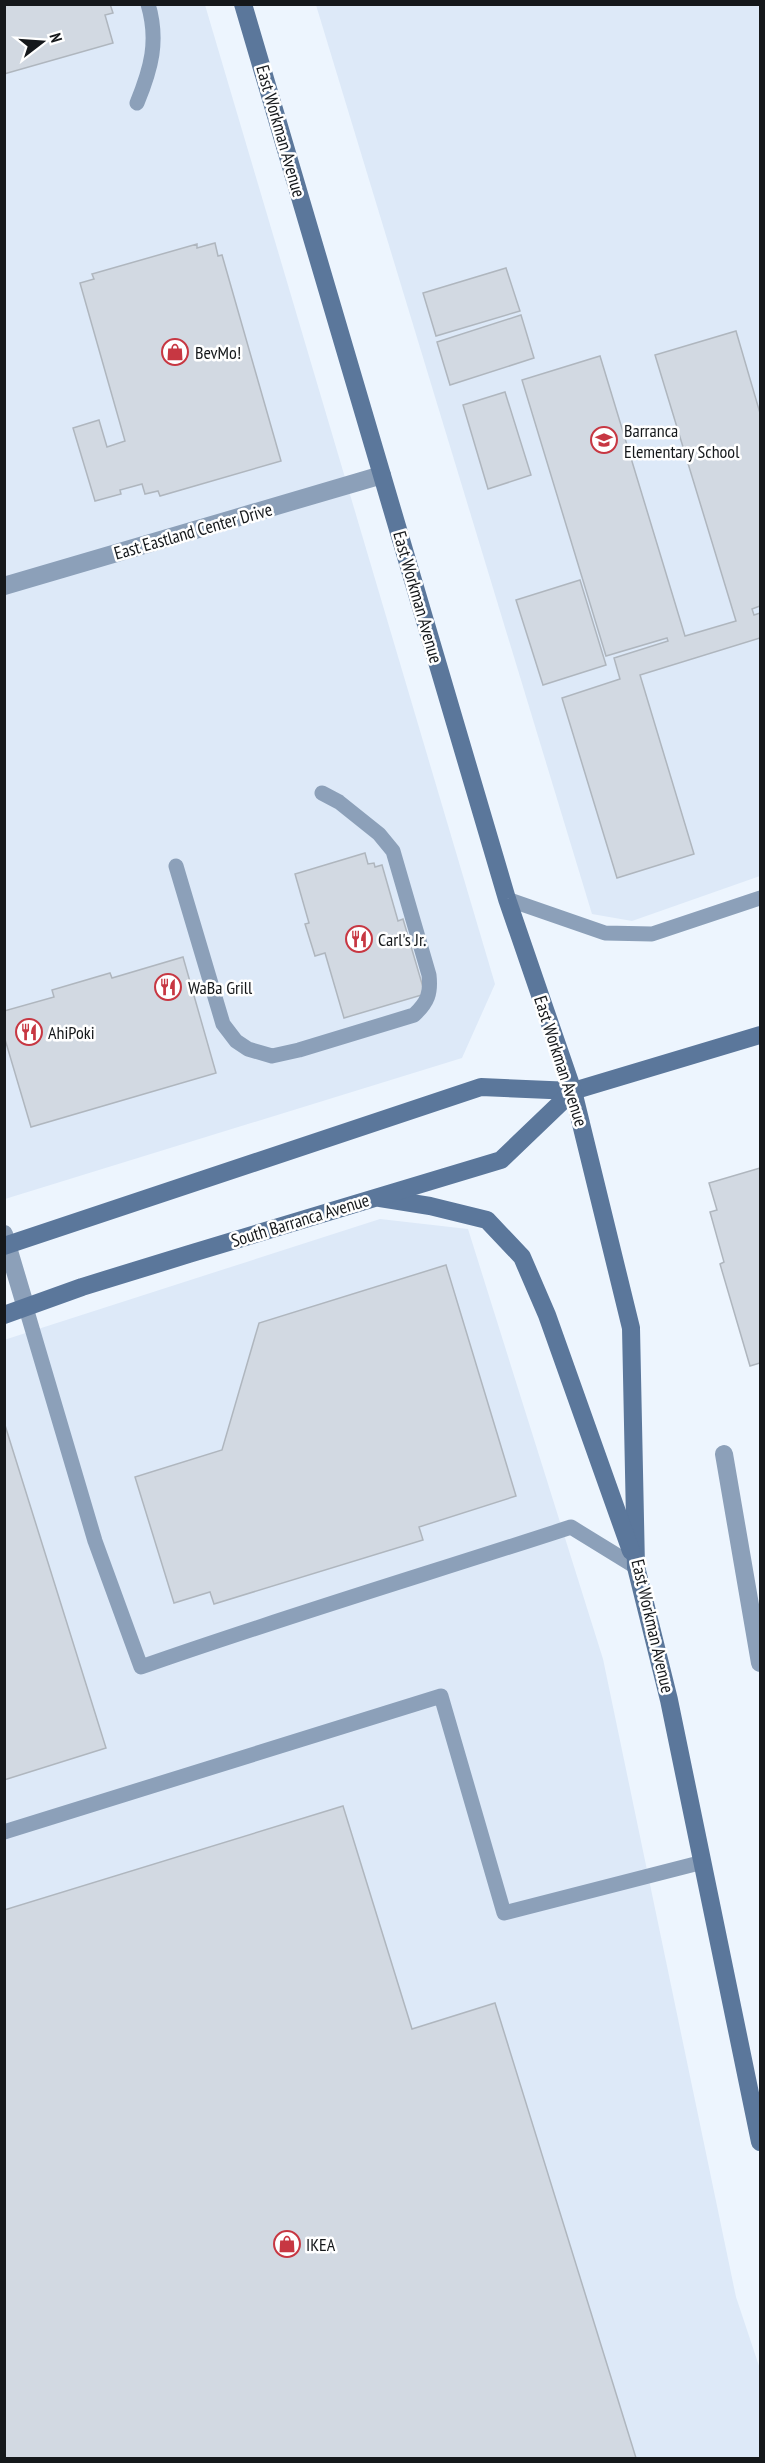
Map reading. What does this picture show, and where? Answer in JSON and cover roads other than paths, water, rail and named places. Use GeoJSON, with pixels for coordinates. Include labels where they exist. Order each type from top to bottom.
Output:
{"type":"FeatureCollection","features":[{"type":"Feature","properties":{"kind":"street","name":"East Workman Avenue"},"geometry":{"type":"LineString","coordinates":[[243,4],[507,899],[573,1091],[631,1328],[636,1567],[669,1700],[760,2142]]}},
{"type":"Feature","properties":{"kind":"street","name":"East Eastland Center Drive"},"geometry":{"type":"LineString","coordinates":[[4,586],[382,475]]}},
{"type":"Feature","properties":{"kind":"street","name":"South Barranca Avenue"},"geometry":{"type":"LineString","coordinates":[[5,1242],[481,1087],[573,1091],[760,1035]]}},
{"type":"Feature","properties":{"kind":"street","name":"South Barranca Avenue"},"geometry":{"type":"LineString","coordinates":[[4,1315],[82,1287],[501,1160],[573,1091]]}},
{"type":"Feature","properties":{"kind":"street"},"geometry":{"type":"LineString","coordinates":[[374,1197],[430,1206],[487,1220],[522,1257],[548,1315],[636,1567]]}},
{"type":"Feature","properties":{"kind":"street"},"geometry":{"type":"LineString","coordinates":[[5,1242],[26,1308]]}},
{"type":"Feature","properties":{"kind":"street"},"geometry":{"type":"LineString","coordinates":[[724,1454],[760,1663]]}},
{"type":"Feature","properties":{"kind":"lane"},"geometry":{"type":"LineString","coordinates":[[137,103],[150,70],[153,24],[148,4]]}},
{"type":"Feature","properties":{"kind":"lane"},"geometry":{"type":"LineString","coordinates":[[176,866],[223,1024],[236,1041],[248,1050],[272,1056],[414,1015],[424,1005],[431,992],[429,975],[393,851],[379,834],[339,801],[322,793]]}},
{"type":"Feature","properties":{"kind":"lane"},"geometry":{"type":"LineString","coordinates":[[507,899],[605,933],[652,934],[760,898]]}},
{"type":"Feature","properties":{"kind":"lane"},"geometry":{"type":"LineString","coordinates":[[26,1308],[95,1541],[141,1667],[251,1628],[571,1527],[636,1567]]}},
{"type":"Feature","properties":{"kind":"lane"},"geometry":{"type":"LineString","coordinates":[[4,1832],[441,1696],[504,1913],[703,1862]]}},
{"type":"Feature","properties":{"kind":"place","name":"BevMo!"},"geometry":{"type":"Point","coordinates":[175,352]}},
{"type":"Feature","properties":{"kind":"place","name":"Barranca Elementary School"},"geometry":{"type":"Point","coordinates":[604,440]}},
{"type":"Feature","properties":{"kind":"place","name":"Carl's Jr."},"geometry":{"type":"Point","coordinates":[359,939]}},
{"type":"Feature","properties":{"kind":"place","name":"WaBa Grill"},"geometry":{"type":"Point","coordinates":[168,987]}},
{"type":"Feature","properties":{"kind":"place","name":"AhiPoki"},"geometry":{"type":"Point","coordinates":[29,1032]}},
{"type":"Feature","properties":{"kind":"place","name":"IKEA"},"geometry":{"type":"Point","coordinates":[287,2244]}}]}
